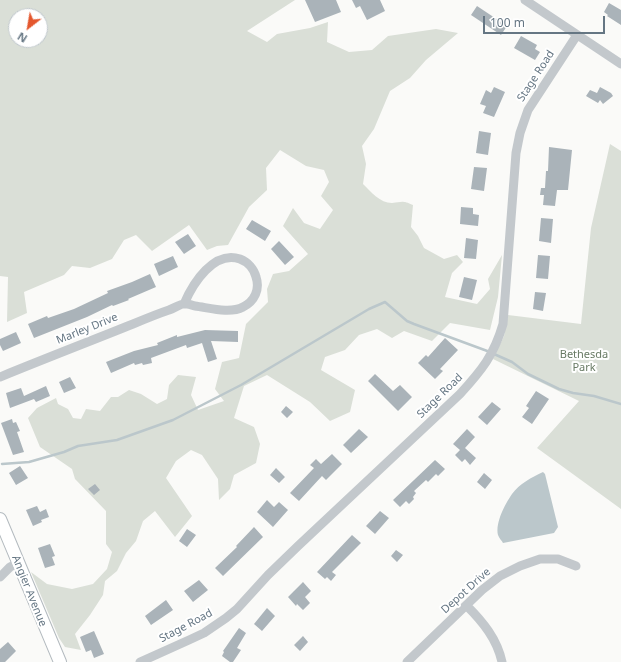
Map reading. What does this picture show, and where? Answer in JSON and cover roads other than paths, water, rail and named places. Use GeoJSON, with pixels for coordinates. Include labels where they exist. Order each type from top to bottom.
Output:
{"type":"FeatureCollection","features":[{"type":"Feature","properties":{"kind":"main road","name":"Angier Avenue"},"geometry":{"type":"LineString","coordinates":[[0,519],[60,662]]}},
{"type":"Feature","properties":{"kind":"street"},"geometry":{"type":"LineString","coordinates":[[525,0],[621,64]]}},
{"type":"Feature","properties":{"kind":"street","name":"Stage Road"},"geometry":{"type":"LineString","coordinates":[[140,662],[204,632],[237,609],[293,550],[460,394],[480,372],[489,358],[502,330],[505,313],[516,153],[520,133],[528,110],[577,35]]}},
{"type":"Feature","properties":{"kind":"street"},"geometry":{"type":"LineString","coordinates":[[229,257],[242,260],[250,267],[256,278],[256,295],[251,302],[243,308],[235,310],[217,310],[184,304],[189,291],[195,283],[215,262],[222,258],[229,257]]}},
{"type":"Feature","properties":{"kind":"street","name":"Marley Drive"},"geometry":{"type":"LineString","coordinates":[[0,378],[184,304]]}},
{"type":"Feature","properties":{"kind":"street","name":"Depot Drive"},"geometry":{"type":"LineString","coordinates":[[407,662],[482,590],[500,576],[520,566],[540,559],[558,559],[576,566]]}},
{"type":"Feature","properties":{"kind":"street"},"geometry":{"type":"LineString","coordinates":[[0,577],[10,567],[18,563]]}},
{"type":"Feature","properties":{"kind":"street"},"geometry":{"type":"LineString","coordinates":[[467,606],[488,629],[497,645],[502,662]]}},
{"type":"Feature","properties":{"kind":"waterway"},"geometry":{"type":"LineString","coordinates":[[2,464],[29,462],[64,452],[78,446],[117,440],[173,420],[241,385],[369,309],[385,302],[407,321],[490,352]]}},
{"type":"Feature","properties":{"kind":"waterway"},"geometry":{"type":"LineString","coordinates":[[494,354],[512,362],[528,374],[559,389],[594,396],[621,404]]}},
{"type":"Feature","properties":{"kind":"park label","name":"Bethesda Park"},"geometry":{"type":"Point","coordinates":[584,361]}}]}
